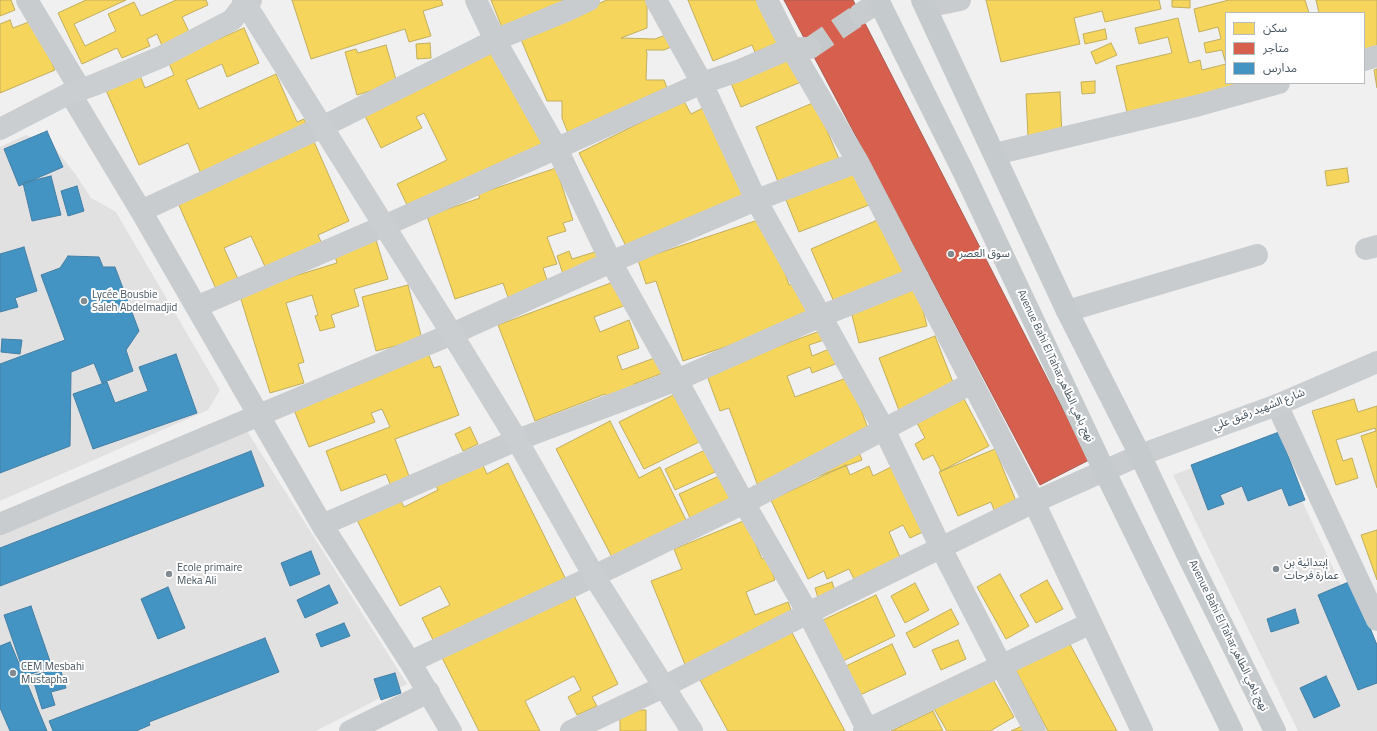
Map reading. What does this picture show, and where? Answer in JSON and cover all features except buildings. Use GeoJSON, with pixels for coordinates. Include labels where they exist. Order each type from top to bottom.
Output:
{"type":"FeatureCollection","features":[{"type":"Feature","properties":{"kind":"main road","name":"Avenue Bahi El Tahar,نهج باهي الطاهر"},"geometry":{"type":"LineString","coordinates":[[879,1],[964,173],[1104,470],[1232,731]]}},
{"type":"Feature","properties":{"kind":"main road","name":"Avenue Bahi El Tahar,نهج باهي الطاهر"},"geometry":{"type":"LineString","coordinates":[[924,4],[995,154],[1067,312],[1140,455],[1188,556],[1275,731]]}},
{"type":"Feature","properties":{"kind":"street"},"geometry":{"type":"LineString","coordinates":[[27,0],[141,211],[258,415],[322,525],[429,692],[452,731]]}},
{"type":"Feature","properties":{"kind":"street"},"geometry":{"type":"LineString","coordinates":[[476,0],[495,40],[556,149],[611,262],[744,503],[808,613],[866,730],[1091,623]]}},
{"type":"Feature","properties":{"kind":"street"},"geometry":{"type":"LineString","coordinates":[[141,211],[322,127],[495,40],[566,12],[589,0]]}},
{"type":"Feature","properties":{"kind":"street"},"geometry":{"type":"LineString","coordinates":[[656,0],[702,83],[756,200],[884,429],[941,548],[1035,731]]}},
{"type":"Feature","properties":{"kind":"street"},"geometry":{"type":"LineString","coordinates":[[767,0],[800,48],[1034,502],[1142,731]]}},
{"type":"Feature","properties":{"kind":"street"},"geometry":{"type":"LineString","coordinates":[[924,4],[960,0]]}},
{"type":"Feature","properties":{"kind":"street"},"geometry":{"type":"LineString","coordinates":[[0,129],[75,91],[94,85],[167,54],[232,20],[246,1],[322,127],[452,334],[516,440],[594,576],[692,731]]}},
{"type":"Feature","properties":{"kind":"street"},"geometry":{"type":"LineString","coordinates":[[860,14],[879,1]]}},
{"type":"Feature","properties":{"kind":"street"},"geometry":{"type":"LineString","coordinates":[[196,307],[384,226],[702,83],[800,48]]}},
{"type":"Feature","properties":{"kind":"street"},"geometry":{"type":"LineString","coordinates":[[1365,60],[1377,56]]}},
{"type":"Feature","properties":{"kind":"street"},"geometry":{"type":"LineString","coordinates":[[995,154],[1196,106],[1275,84]]}},
{"type":"Feature","properties":{"kind":"street"},"geometry":{"type":"LineString","coordinates":[[0,524],[452,334],[611,262],[756,200],[858,162]]}},
{"type":"Feature","properties":{"kind":"street"},"geometry":{"type":"LineString","coordinates":[[1067,312],[1257,255]]}},
{"type":"Feature","properties":{"kind":"street"},"geometry":{"type":"LineString","coordinates":[[322,525],[516,440],[677,380],[821,316],[918,277]]}},
{"type":"Feature","properties":{"kind":"street","name":"شارع الشهيد رقيق علي"},"geometry":{"type":"LineString","coordinates":[[1140,455],[1277,405],[1377,362]]}},
{"type":"Feature","properties":{"kind":"street"},"geometry":{"type":"LineString","coordinates":[[410,662],[594,576],[744,503],[972,383]]}},
{"type":"Feature","properties":{"kind":"street"},"geometry":{"type":"LineString","coordinates":[[1277,405],[1377,620]]}},
{"type":"Feature","properties":{"kind":"street"},"geometry":{"type":"LineString","coordinates":[[571,731],[663,687],[808,613],[1034,502],[1140,455]]}},
{"type":"Feature","properties":{"kind":"street"},"geometry":{"type":"LineString","coordinates":[[350,731],[429,692]]}},
{"type":"Feature","properties":{"kind":"shaded area","name":"Lycée Bousbie Saleh Abdelmadjid"},"geometry":{"type":"Polygon","coordinates":[[[26,135],[52,144],[76,175],[91,198],[116,212],[220,390],[208,410],[0,501],[0,147],[26,135]]]}},
{"type":"Feature","properties":{"kind":"shaded area","name":"Ecole primaire Meka Ali"},"geometry":{"type":"Polygon","coordinates":[[[247,431],[407,684],[316,731],[0,731],[0,534],[247,431]]]}},
{"type":"Feature","properties":{"kind":"shaded area","name":"إبتدائية بن عمارة فرحات"},"geometry":{"type":"Polygon","coordinates":[[[1273,438],[1377,663],[1377,731],[1298,731],[1173,475],[1273,438]]]}},
{"type":"Feature","properties":{"kind":"tunnel"},"geometry":{"type":"LineString","coordinates":[[810,48],[860,14]]}},
{"type":"Feature","properties":{"kind":"place","name":"سوق العصر"},"geometry":{"type":"Point","coordinates":[951,254]}},
{"type":"Feature","properties":{"kind":"place","name":"Lycée Bousbie Saleh Abdelmadjid"},"geometry":{"type":"Point","coordinates":[84,301]}},
{"type":"Feature","properties":{"kind":"place","name":"إبتدائية بن عمارة فرحات"},"geometry":{"type":"Point","coordinates":[1276,569]}},
{"type":"Feature","properties":{"kind":"place","name":"Ecole primaire Meka Ali"},"geometry":{"type":"Point","coordinates":[169,574]}},
{"type":"Feature","properties":{"kind":"place","name":"CEM Mesbahi Mustapha"},"geometry":{"type":"Point","coordinates":[13,673]}}]}
